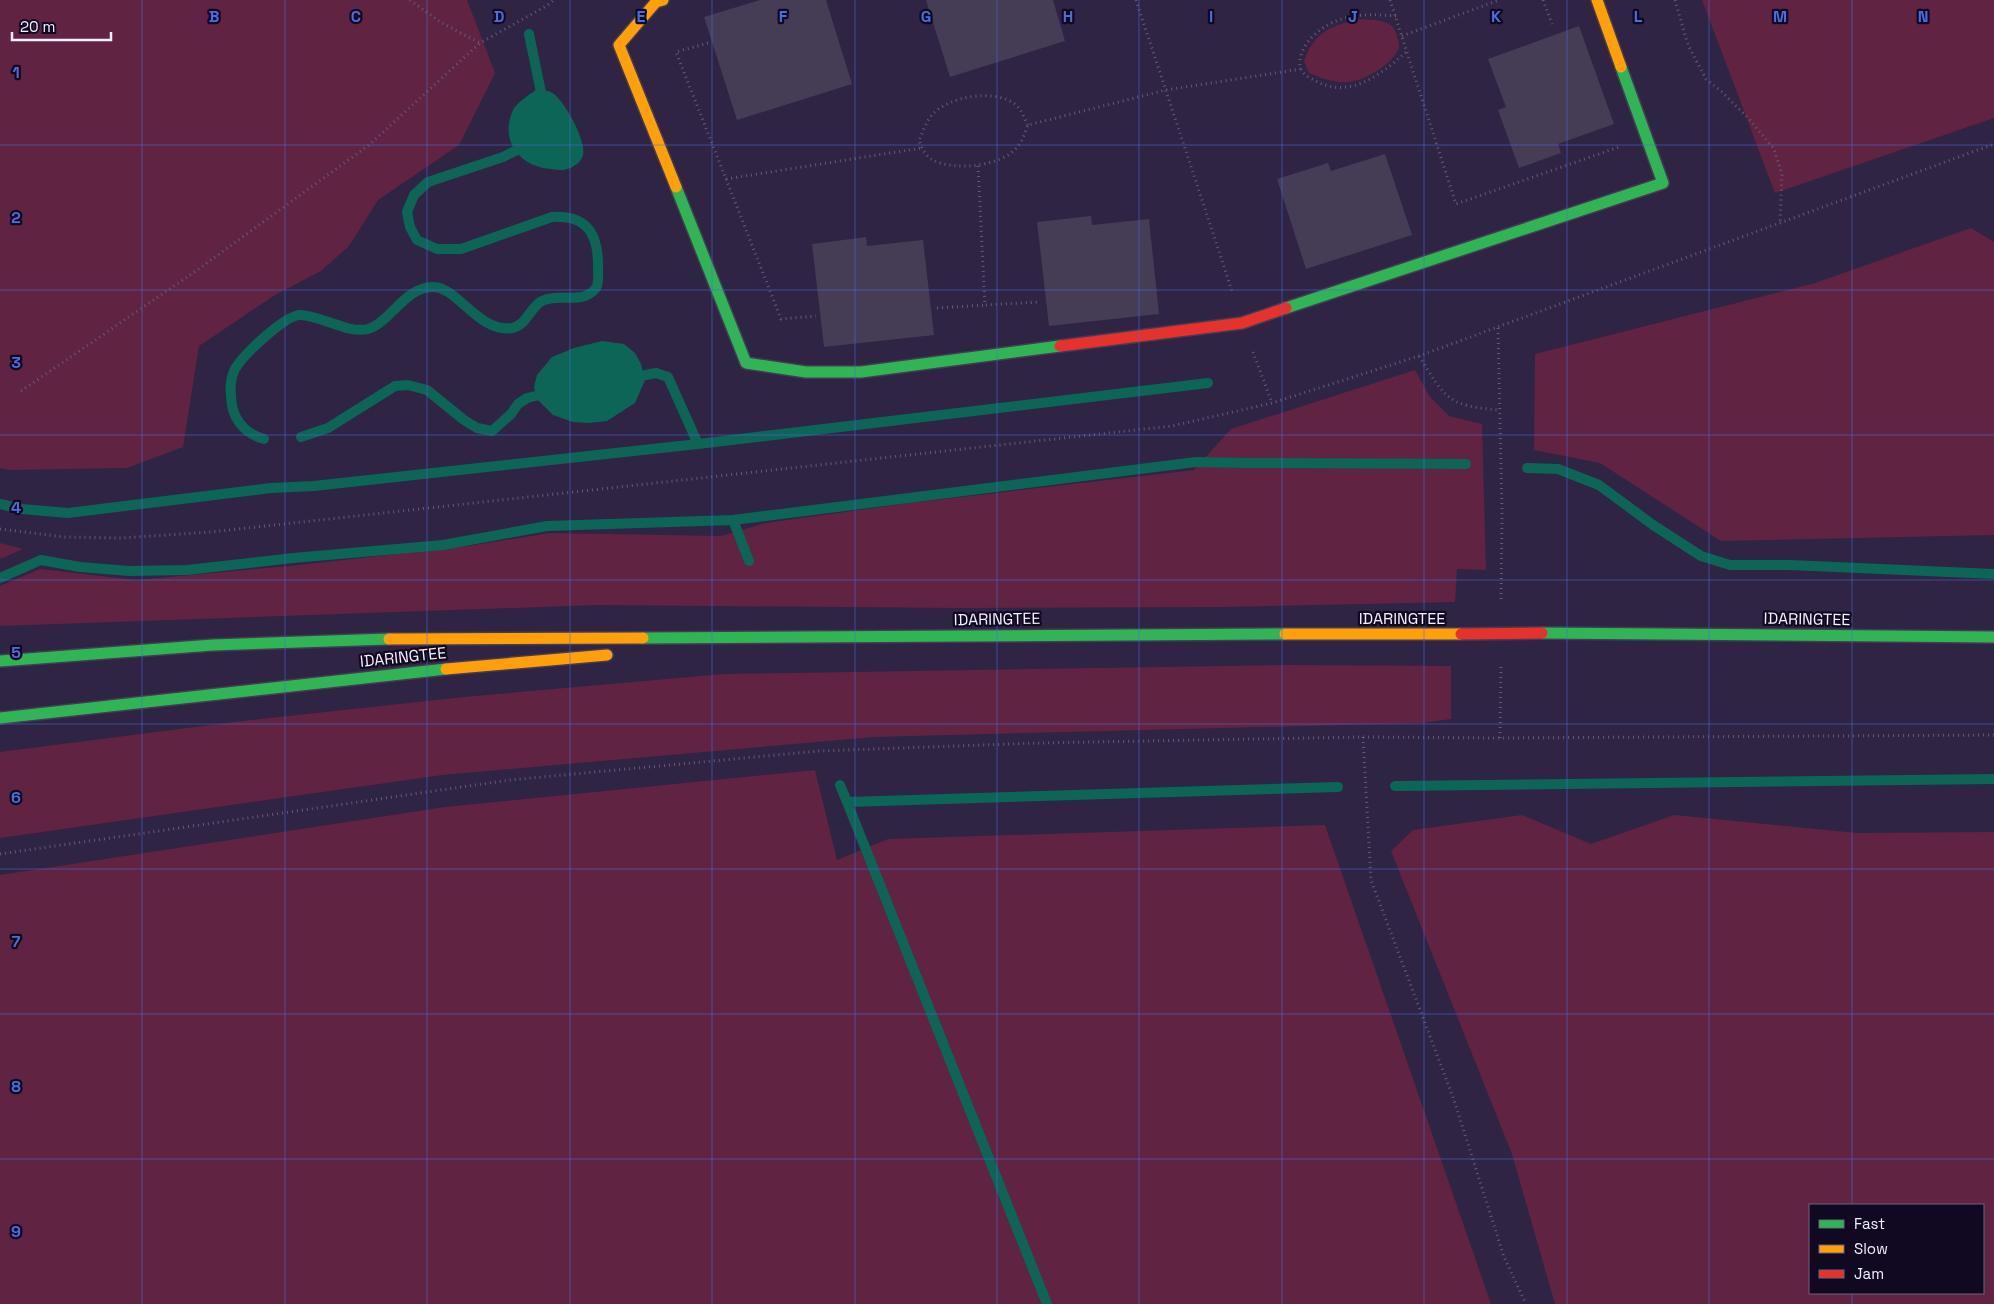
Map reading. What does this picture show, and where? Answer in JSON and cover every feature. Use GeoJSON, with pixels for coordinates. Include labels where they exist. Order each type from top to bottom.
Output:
{"type":"FeatureCollection","features":[{"type":"Feature","properties":{"kind":"main road"},"geometry":{"type":"LineString","coordinates":[[663,0],[656,2],[619,46],[746,363],[806,372],[861,372],[1242,323],[1663,183],[1597,0]]}},
{"type":"Feature","properties":{"kind":"main road","name":"IDARINGTEE"},"geometry":{"type":"LineString","coordinates":[[0,661],[213,645],[373,639],[811,638],[1050,634],[1542,633],[1994,637]]}},
{"type":"Feature","properties":{"kind":"main road","name":"IDARINGTEE"},"geometry":{"type":"LineString","coordinates":[[672,649],[811,638]]}},
{"type":"Feature","properties":{"kind":"main road","name":"IDARINGTEE"},"geometry":{"type":"LineString","coordinates":[[0,718],[484,665],[623,653]]}},
{"type":"Feature","properties":{"kind":"path"},"geometry":{"type":"LineString","coordinates":[[410,0],[440,22],[480,43]]}},
{"type":"Feature","properties":{"kind":"path"},"geometry":{"type":"LineString","coordinates":[[21,391],[193,274],[369,145],[480,43],[554,0]]}},
{"type":"Feature","properties":{"kind":"path"},"geometry":{"type":"LineString","coordinates":[[1136,0],[1242,323],[1272,403]]}},
{"type":"Feature","properties":{"kind":"path"},"geometry":{"type":"LineString","coordinates":[[1390,0],[1456,204],[1646,137]]}},
{"type":"Feature","properties":{"kind":"path"},"geometry":{"type":"LineString","coordinates":[[1402,36],[1500,0]]}},
{"type":"Feature","properties":{"kind":"path"},"geometry":{"type":"LineString","coordinates":[[1543,0],[1552,24]]}},
{"type":"Feature","properties":{"kind":"path"},"geometry":{"type":"LineString","coordinates":[[1675,0],[1688,44],[1706,79],[1738,108],[1774,148],[1782,174],[1780,223]]}},
{"type":"Feature","properties":{"kind":"path"},"geometry":{"type":"LineString","coordinates":[[1396,16],[1371,14],[1344,17],[1329,24],[1307,42],[1302,53],[1301,69],[1304,74],[1320,83],[1338,88],[1355,86],[1380,75],[1407,51]]}},
{"type":"Feature","properties":{"kind":"path"},"geometry":{"type":"LineString","coordinates":[[708,43],[676,52],[781,319],[816,316]]}},
{"type":"Feature","properties":{"kind":"path"},"geometry":{"type":"LineString","coordinates":[[1028,125],[1166,90],[1301,69]]}},
{"type":"Feature","properties":{"kind":"path"},"geometry":{"type":"LineString","coordinates":[[977,96],[997,98],[1013,103],[1021,110],[1028,125],[1018,147],[1001,159],[978,166],[951,165],[931,159],[922,148],[920,140],[932,115],[944,105],[963,98],[977,96]]}},
{"type":"Feature","properties":{"kind":"path"},"geometry":{"type":"LineString","coordinates":[[0,528],[64,537],[122,538],[211,532],[1172,426],[1272,403],[1419,356],[1994,144]]}},
{"type":"Feature","properties":{"kind":"path"},"geometry":{"type":"LineString","coordinates":[[726,179],[922,148]]}},
{"type":"Feature","properties":{"kind":"path"},"geometry":{"type":"LineString","coordinates":[[978,166],[985,305]]}},
{"type":"Feature","properties":{"kind":"path"},"geometry":{"type":"LineString","coordinates":[[937,308],[1040,302]]}},
{"type":"Feature","properties":{"kind":"path"},"geometry":{"type":"LineString","coordinates":[[1498,328],[1502,511],[1501,610]]}},
{"type":"Feature","properties":{"kind":"path"},"geometry":{"type":"LineString","coordinates":[[1419,356],[1441,390],[1451,399],[1471,408],[1500,410]]}},
{"type":"Feature","properties":{"kind":"path"},"geometry":{"type":"LineString","coordinates":[[1500,738],[1501,659]]}},
{"type":"Feature","properties":{"kind":"path"},"geometry":{"type":"LineString","coordinates":[[0,854],[510,780],[819,751],[1028,744],[1363,737],[1994,735]]}},
{"type":"Feature","properties":{"kind":"path"},"geometry":{"type":"LineString","coordinates":[[1363,737],[1370,880],[1454,1100],[1504,1257],[1526,1304]]}},
{"type":"Feature","properties":{"kind":"shaded area"},"geometry":{"type":"Polygon","coordinates":[[[0,0],[467,0],[495,73],[459,145],[378,200],[349,246],[321,271],[275,295],[199,346],[183,447],[127,468],[9,470],[0,468],[0,0]]]}},
{"type":"Feature","properties":{"kind":"shaded area"},"geometry":{"type":"Polygon","coordinates":[[[1702,0],[1994,0],[1994,118],[1775,193],[1702,0]]]}},
{"type":"Feature","properties":{"kind":"shaded area"},"geometry":{"type":"Polygon","coordinates":[[[1359,19],[1382,21],[1393,28],[1396,32],[1399,46],[1391,60],[1377,71],[1354,81],[1332,81],[1309,73],[1304,61],[1308,51],[1318,37],[1340,24],[1359,19]]]}},
{"type":"Feature","properties":{"kind":"shaded area"},"geometry":{"type":"Polygon","coordinates":[[[536,90],[548,91],[559,99],[578,132],[583,155],[576,165],[565,170],[540,167],[530,163],[522,158],[511,142],[509,121],[513,110],[520,101],[536,90]]]}},
{"type":"Feature","properties":{"kind":"shaded area"},"geometry":{"type":"Polygon","coordinates":[[[1971,228],[1994,242],[1994,535],[1721,541],[1600,463],[1534,450],[1535,354],[1815,283],[1971,228]]]}},
{"type":"Feature","properties":{"kind":"shaded area"},"geometry":{"type":"Polygon","coordinates":[[[602,341],[624,344],[635,353],[641,364],[645,380],[635,403],[607,421],[573,422],[553,415],[537,399],[534,387],[537,375],[552,357],[574,348],[602,341]]]}},
{"type":"Feature","properties":{"kind":"shaded area"},"geometry":{"type":"Polygon","coordinates":[[[1415,370],[1430,397],[1449,416],[1482,424],[1486,570],[1457,569],[1455,602],[1223,607],[959,608],[597,605],[0,626],[0,586],[40,569],[136,580],[290,566],[468,546],[550,533],[721,536],[766,523],[909,503],[1194,470],[1231,429],[1415,370]]]}},
{"type":"Feature","properties":{"kind":"shaded area"},"geometry":{"type":"Polygon","coordinates":[[[0,543],[23,549],[0,559],[0,543]]]}},
{"type":"Feature","properties":{"kind":"shaded area"},"geometry":{"type":"Polygon","coordinates":[[[1289,665],[1451,666],[1451,719],[1422,723],[874,737],[442,775],[0,838],[0,752],[242,721],[464,697],[724,674],[1289,665]]]}},
{"type":"Feature","properties":{"kind":"shaded area"},"geometry":{"type":"Polygon","coordinates":[[[815,770],[837,860],[888,839],[1325,825],[1491,1304],[0,1304],[0,875],[445,807],[815,770]]]}},
{"type":"Feature","properties":{"kind":"shaded area"},"geometry":{"type":"Polygon","coordinates":[[[1522,815],[1591,844],[1674,815],[1857,833],[1994,832],[1994,1304],[1555,1304],[1512,1154],[1391,851],[1413,830],[1522,815]]]}},
{"type":"Feature","properties":{"kind":"building"},"geometry":{"type":"Polygon","coordinates":[[[760,0],[826,0],[852,84],[737,120],[704,17],[760,0]]]}},
{"type":"Feature","properties":{"kind":"building"},"geometry":{"type":"Polygon","coordinates":[[[926,0],[1053,0],[1065,41],[950,77],[926,0]]]}},
{"type":"Feature","properties":{"kind":"building"},"geometry":{"type":"Polygon","coordinates":[[[1579,26],[1614,124],[1558,144],[1561,153],[1519,168],[1498,110],[1506,107],[1488,59],[1579,26]]]}},
{"type":"Feature","properties":{"kind":"building"},"geometry":{"type":"Polygon","coordinates":[[[1385,154],[1412,235],[1306,269],[1277,179],[1328,163],[1331,171],[1385,154]]]}},
{"type":"Feature","properties":{"kind":"building"},"geometry":{"type":"Polygon","coordinates":[[[1091,216],[1092,225],[1149,219],[1159,314],[1049,326],[1037,222],[1091,216]]]}},
{"type":"Feature","properties":{"kind":"building"},"geometry":{"type":"Polygon","coordinates":[[[866,237],[867,246],[923,240],[934,335],[824,347],[812,244],[866,237]]]}},
{"type":"Feature","properties":{"kind":"waterway"},"geometry":{"type":"LineString","coordinates":[[529,34],[543,102]]}},
{"type":"Feature","properties":{"kind":"waterway"},"geometry":{"type":"LineString","coordinates":[[264,439],[250,433],[236,417],[232,403],[232,378],[235,369],[255,345],[294,316],[301,315],[318,318],[352,329],[368,329],[384,320],[406,298],[415,292],[424,288],[434,287],[443,289],[452,295],[489,324],[500,328],[512,328],[525,320],[534,307],[542,301],[556,298],[577,298],[590,293],[596,288],[598,284],[598,258],[594,238],[583,224],[575,220],[565,217],[552,217],[461,249],[437,249],[417,240],[410,227],[407,212],[414,195],[428,182],[503,157],[527,145]]}},
{"type":"Feature","properties":{"kind":"waterway"},"geometry":{"type":"LineString","coordinates":[[631,378],[656,373],[668,377],[698,444]]}},
{"type":"Feature","properties":{"kind":"waterway"},"geometry":{"type":"LineString","coordinates":[[0,504],[22,509],[68,513],[271,488],[314,486],[698,444],[1208,383]]}},
{"type":"Feature","properties":{"kind":"waterway"},"geometry":{"type":"LineString","coordinates":[[301,437],[328,428],[395,386],[408,385],[427,390],[464,420],[477,428],[492,431],[511,414],[518,404],[527,398],[548,393]]}},
{"type":"Feature","properties":{"kind":"waterway"},"geometry":{"type":"LineString","coordinates":[[0,578],[41,560],[80,567],[129,571],[187,570],[293,558],[443,545],[547,526],[733,520],[1196,462],[1466,464]]}},
{"type":"Feature","properties":{"kind":"waterway"},"geometry":{"type":"LineString","coordinates":[[1527,468],[1558,469],[1599,485],[1653,525],[1701,556],[1730,565],[1790,565],[1994,574]]}},
{"type":"Feature","properties":{"kind":"waterway"},"geometry":{"type":"LineString","coordinates":[[733,520],[749,561]]}},
{"type":"Feature","properties":{"kind":"waterway"},"geometry":{"type":"LineString","coordinates":[[1395,786],[1994,779]]}},
{"type":"Feature","properties":{"kind":"waterway"},"geometry":{"type":"LineString","coordinates":[[840,785],[847,802],[1338,787]]}},
{"type":"Feature","properties":{"kind":"waterway"},"geometry":{"type":"LineString","coordinates":[[847,802],[1047,1304]]}},
{"type":"Feature","properties":{"kind":"traffic: fast"},"geometry":{"type":"LineString","coordinates":[[1286,308],[1663,183],[1621,67]]}},
{"type":"Feature","properties":{"kind":"traffic: fast"},"geometry":{"type":"LineString","coordinates":[[676,187],[746,363],[806,372],[861,372],[1060,346]]}},
{"type":"Feature","properties":{"kind":"traffic: fast"},"geometry":{"type":"LineString","coordinates":[[1542,633],[1994,637]]}},
{"type":"Feature","properties":{"kind":"traffic: fast"},"geometry":{"type":"LineString","coordinates":[[643,638],[1285,634]]}},
{"type":"Feature","properties":{"kind":"traffic: fast"},"geometry":{"type":"LineString","coordinates":[[0,661],[213,645],[389,639]]}},
{"type":"Feature","properties":{"kind":"traffic: fast"},"geometry":{"type":"LineString","coordinates":[[0,718],[446,669]]}},
{"type":"Feature","properties":{"kind":"traffic: slow"},"geometry":{"type":"LineString","coordinates":[[663,0],[656,2],[619,45],[676,187]]}},
{"type":"Feature","properties":{"kind":"traffic: slow"},"geometry":{"type":"LineString","coordinates":[[1597,0],[1621,67]]}},
{"type":"Feature","properties":{"kind":"traffic: slow"},"geometry":{"type":"LineString","coordinates":[[1285,634],[1461,634]]}},
{"type":"Feature","properties":{"kind":"traffic: slow"},"geometry":{"type":"LineString","coordinates":[[389,639],[643,638]]}},
{"type":"Feature","properties":{"kind":"traffic: slow"},"geometry":{"type":"LineString","coordinates":[[446,669],[607,655]]}},
{"type":"Feature","properties":{"kind":"traffic: jam"},"geometry":{"type":"LineString","coordinates":[[1060,346],[1242,323],[1286,308]]}},
{"type":"Feature","properties":{"kind":"traffic: jam"},"geometry":{"type":"LineString","coordinates":[[1461,634],[1542,633]]}}]}
